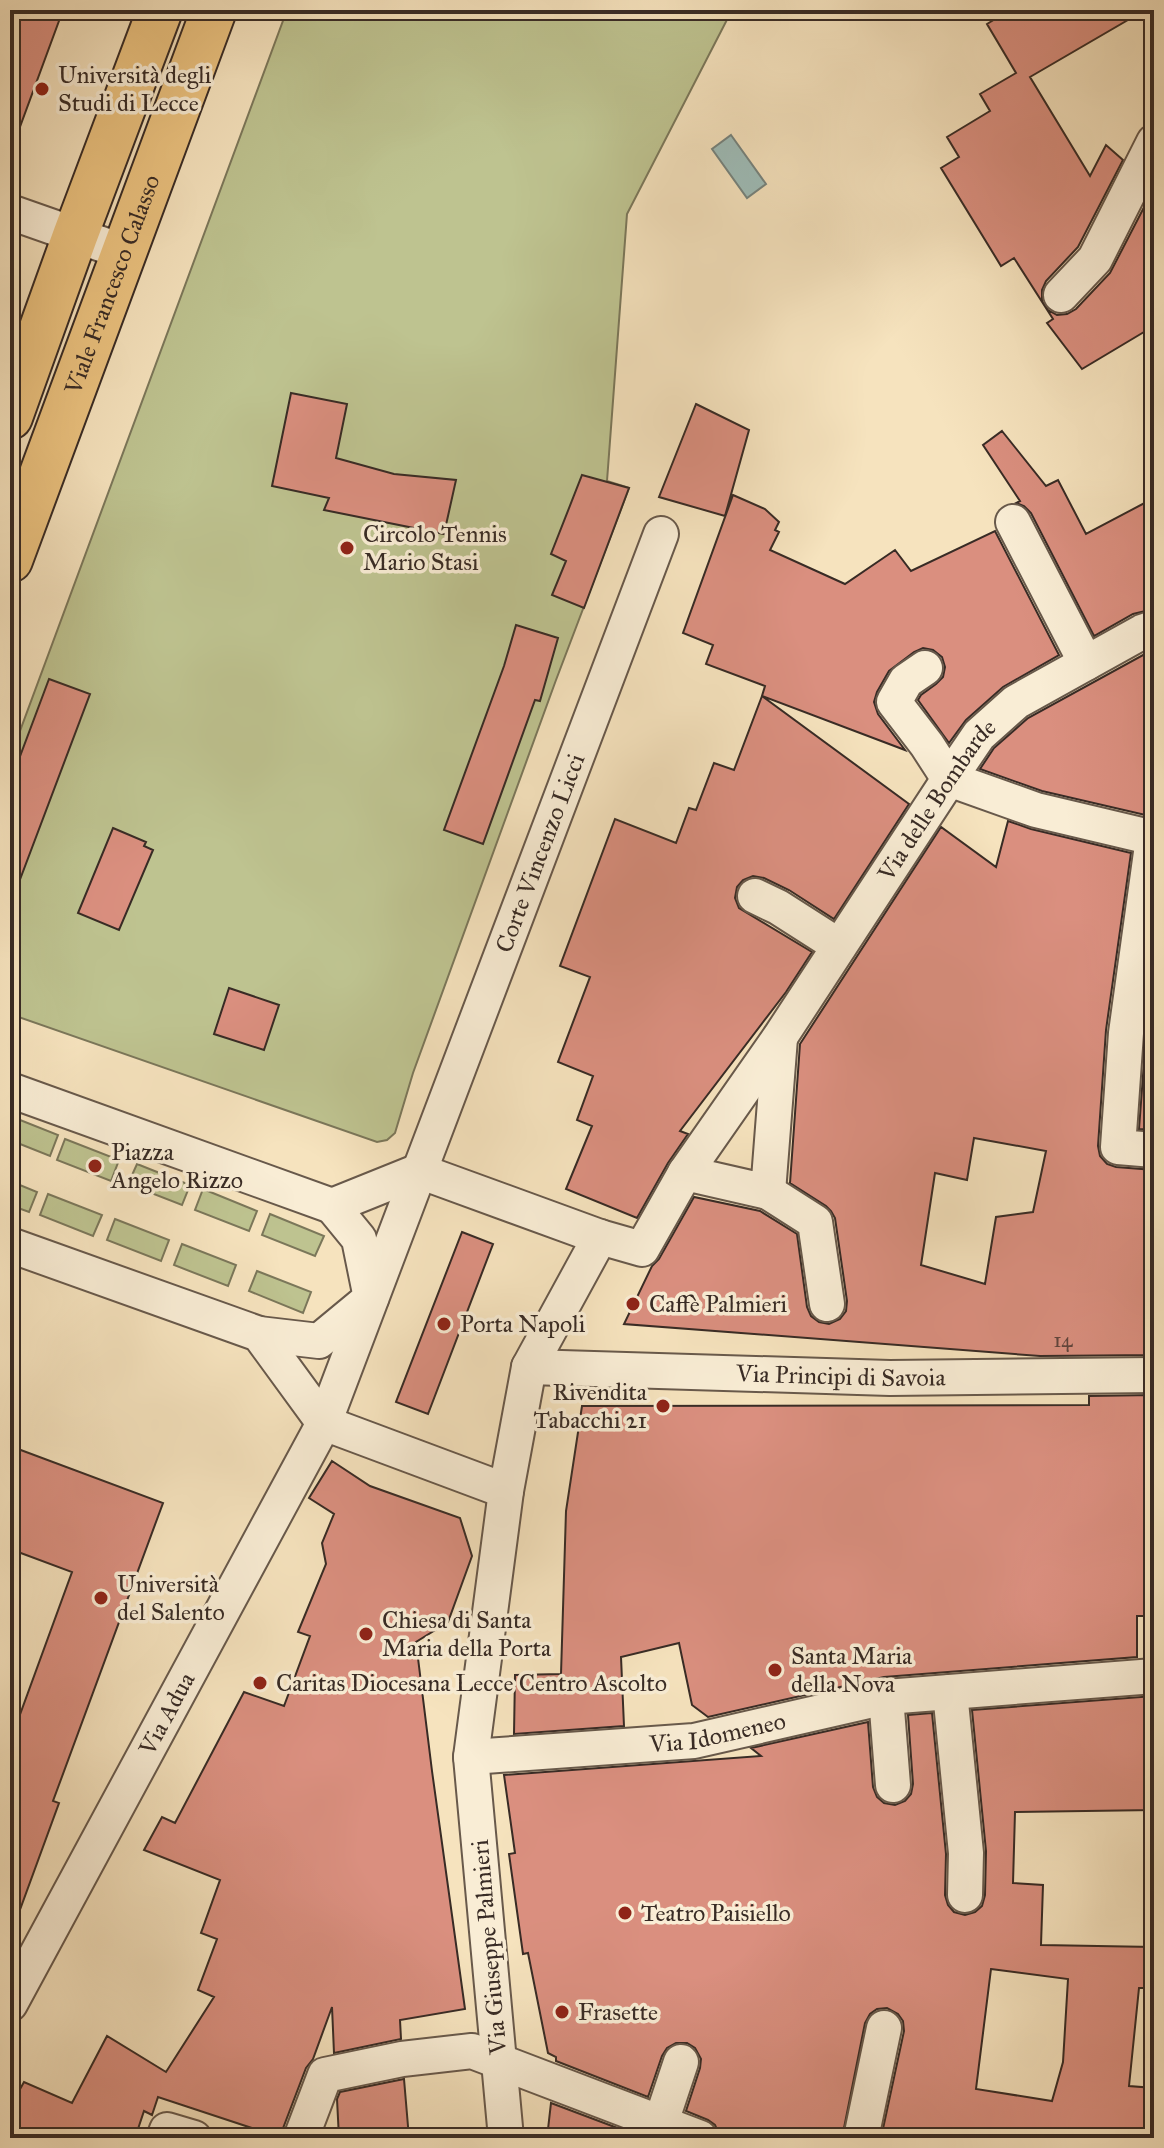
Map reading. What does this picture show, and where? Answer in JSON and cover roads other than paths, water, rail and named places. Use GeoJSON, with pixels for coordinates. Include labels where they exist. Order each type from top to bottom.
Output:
{"type":"FeatureCollection","features":[{"type":"Feature","properties":{"kind":"main road"},"geometry":{"type":"LineString","coordinates":[[10,417],[160,10]]}},
{"type":"Feature","properties":{"kind":"main road","name":"Viale Francesco Calasso"},"geometry":{"type":"LineString","coordinates":[[10,560],[214,10]]}},
{"type":"Feature","properties":{"kind":"street"},"geometry":{"type":"LineString","coordinates":[[1061,295],[1095,259],[1154,142]]}},
{"type":"Feature","properties":{"kind":"street"},"geometry":{"type":"LineString","coordinates":[[10,212],[124,252]]}},
{"type":"Feature","properties":{"kind":"street"},"geometry":{"type":"LineString","coordinates":[[1013,522],[1086,663]]}},
{"type":"Feature","properties":{"kind":"street","name":"Corte Vincenzo Licci"},"geometry":{"type":"LineString","coordinates":[[419,1171],[661,534]]}},
{"type":"Feature","properties":{"kind":"street","name":"Via delle Bombarde"},"geometry":{"type":"LineString","coordinates":[[600,1237],[642,1249],[685,1173],[780,1037],[979,735],[1016,702],[1154,628]]}},
{"type":"Feature","properties":{"kind":"street"},"geometry":{"type":"LineString","coordinates":[[925,668],[906,681],[894,702],[949,779],[1036,810],[1154,838],[1126,1033],[1118,1147],[1154,1150]]}},
{"type":"Feature","properties":{"kind":"street"},"geometry":{"type":"LineString","coordinates":[[755,896],[839,946]]}},
{"type":"Feature","properties":{"kind":"street","name":"Via delle Bombarde"},"geometry":{"type":"LineString","coordinates":[[768,1192],[780,1037]]}},
{"type":"Feature","properties":{"kind":"street"},"geometry":{"type":"LineString","coordinates":[[10,1090],[332,1206],[359,1239],[371,1298]]}},
{"type":"Feature","properties":{"kind":"street"},"geometry":{"type":"LineString","coordinates":[[324,1423],[419,1171]]}},
{"type":"Feature","properties":{"kind":"street"},"geometry":{"type":"LineString","coordinates":[[332,1206],[419,1171],[600,1237]]}},
{"type":"Feature","properties":{"kind":"street"},"geometry":{"type":"LineString","coordinates":[[685,1173],[768,1192],[815,1222],[827,1304]]}},
{"type":"Feature","properties":{"kind":"street","name":"Via Giuseppe Palmieri"},"geometry":{"type":"LineString","coordinates":[[506,2138],[471,1757],[506,1491],[529,1367],[600,1237]]}},
{"type":"Feature","properties":{"kind":"street"},"geometry":{"type":"LineString","coordinates":[[10,1245],[259,1334],[319,1341],[371,1298]]}},
{"type":"Feature","properties":{"kind":"street"},"geometry":{"type":"LineString","coordinates":[[259,1334],[324,1423],[506,1491]]}},
{"type":"Feature","properties":{"kind":"street","name":"Via Principi di Savoia"},"geometry":{"type":"LineString","coordinates":[[529,1367],[890,1378],[1154,1375]]}},
{"type":"Feature","properties":{"kind":"street","name":"Via Adua"},"geometry":{"type":"LineString","coordinates":[[10,2004],[324,1423]]}},
{"type":"Feature","properties":{"kind":"street","name":"Via Idomeneo"},"geometry":{"type":"LineString","coordinates":[[471,1757],[694,1741],[886,1697],[1154,1676]]}},
{"type":"Feature","properties":{"kind":"street"},"geometry":{"type":"LineString","coordinates":[[950,1692],[966,1853],[965,1895]]}},
{"type":"Feature","properties":{"kind":"street"},"geometry":{"type":"LineString","coordinates":[[886,1697],[893,1785]]}},
{"type":"Feature","properties":{"kind":"street"},"geometry":{"type":"LineString","coordinates":[[861,2138],[884,2028]]}},
{"type":"Feature","properties":{"kind":"street"},"geometry":{"type":"LineString","coordinates":[[301,2138],[325,2075],[402,2059],[472,2051],[700,2138]]}},
{"type":"Feature","properties":{"kind":"street"},"geometry":{"type":"LineString","coordinates":[[661,2122],[681,2062]]}},
{"type":"Feature","properties":{"kind":"street"},"geometry":{"type":"LineString","coordinates":[[164,2138],[167,2130],[194,2138]]}},
{"type":"Feature","properties":{"kind":"water"},"geometry":{"type":"Polygon","coordinates":[[[731,135],[766,184],[747,198],[712,149],[731,135]]]}},
{"type":"Feature","properties":{"kind":"place","name":"Università degli Studi di Lecce"},"geometry":{"type":"Point","coordinates":[42,89]}},
{"type":"Feature","properties":{"kind":"place","name":"Circolo Tennis Mario Stasi"},"geometry":{"type":"Point","coordinates":[347,548]}},
{"type":"Feature","properties":{"kind":"place","name":"Piazza Angelo Rizzo"},"geometry":{"type":"Point","coordinates":[95,1166]}},
{"type":"Feature","properties":{"kind":"place","name":"Caffè Palmieri"},"geometry":{"type":"Point","coordinates":[633,1304]}},
{"type":"Feature","properties":{"kind":"place","name":"Porta Napoli"},"geometry":{"type":"Point","coordinates":[444,1324]}},
{"type":"Feature","properties":{"kind":"place","name":"Rivendita Tabacchi 21"},"geometry":{"type":"Point","coordinates":[663,1406]}},
{"type":"Feature","properties":{"kind":"place","name":"Università del Salento"},"geometry":{"type":"Point","coordinates":[101,1598]}},
{"type":"Feature","properties":{"kind":"place","name":"Chiesa di Santa Maria della Porta"},"geometry":{"type":"Point","coordinates":[366,1634]}},
{"type":"Feature","properties":{"kind":"place","name":"Santa Maria della Nova"},"geometry":{"type":"Point","coordinates":[775,1670]}},
{"type":"Feature","properties":{"kind":"place","name":"Caritas Diocesana Lecce Centro Ascolto"},"geometry":{"type":"Point","coordinates":[260,1683]}},
{"type":"Feature","properties":{"kind":"place","name":"Teatro Paisiello"},"geometry":{"type":"Point","coordinates":[625,1913]}},
{"type":"Feature","properties":{"kind":"place","name":"Frasette"},"geometry":{"type":"Point","coordinates":[562,2012]}}]}
